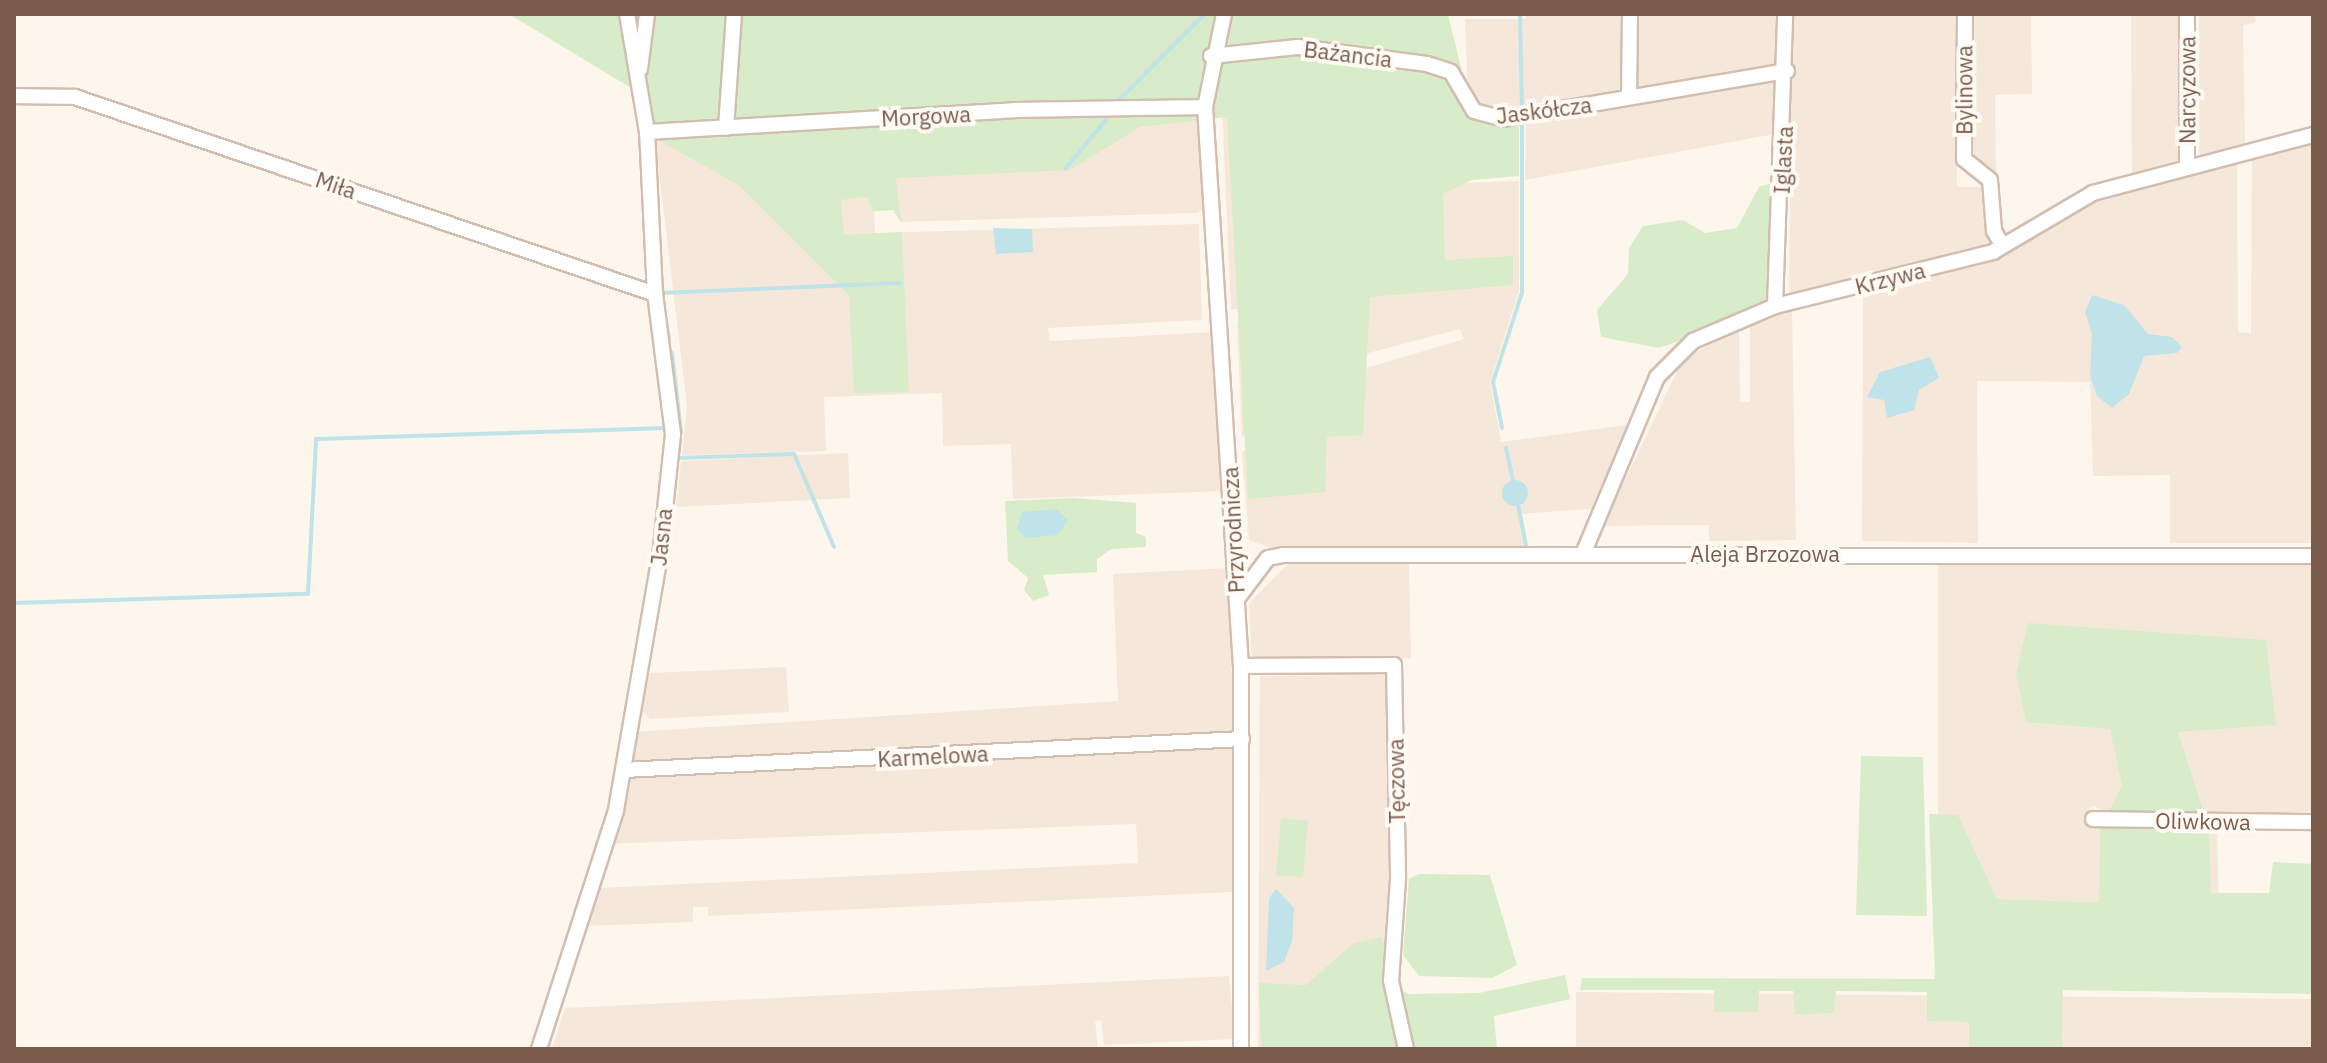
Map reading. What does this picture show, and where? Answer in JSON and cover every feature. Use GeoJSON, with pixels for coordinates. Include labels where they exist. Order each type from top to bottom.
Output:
{"type":"FeatureCollection","features":[{"type":"Feature","properties":{"kind":"street","name":"Jasna"},"geometry":{"type":"LineString","coordinates":[[539,1049],[624,770],[673,434],[655,294],[647,132],[627,14]]}},
{"type":"Feature","properties":{"kind":"street"},"geometry":{"type":"LineString","coordinates":[[637,73],[647,14]]}},
{"type":"Feature","properties":{"kind":"street"},"geometry":{"type":"LineString","coordinates":[[726,128],[734,14]]}},
{"type":"Feature","properties":{"kind":"street","name":"Przyrodnicza"},"geometry":{"type":"LineString","coordinates":[[1224,14],[1211,56],[1205,107],[1241,666],[1241,1049]]}},
{"type":"Feature","properties":{"kind":"street"},"geometry":{"type":"LineString","coordinates":[[1629,97],[1630,14]]}},
{"type":"Feature","properties":{"kind":"street","name":"Iglasta"},"geometry":{"type":"LineString","coordinates":[[1775,306],[1787,71],[1785,14]]}},
{"type":"Feature","properties":{"kind":"street","name":"Bylinowa"},"geometry":{"type":"LineString","coordinates":[[1965,14],[1964,159],[1990,180],[1994,231],[2003,246]]}},
{"type":"Feature","properties":{"kind":"street","name":"Narcyzowa"},"geometry":{"type":"LineString","coordinates":[[2187,14],[2187,165]]}},
{"type":"Feature","properties":{"kind":"street","name":"Bażancia"},"geometry":{"type":"LineString","coordinates":[[1211,56],[1298,47],[1427,64],[1451,72],[1465,101]]}},
{"type":"Feature","properties":{"kind":"street","name":"Jaskółcza"},"geometry":{"type":"LineString","coordinates":[[1465,101],[1487,118],[1503,119],[1787,71]]}},
{"type":"Feature","properties":{"kind":"street","name":"Miła"},"geometry":{"type":"LineString","coordinates":[[14,96],[75,97],[655,294]]}},
{"type":"Feature","properties":{"kind":"street","name":"Morgowa"},"geometry":{"type":"LineString","coordinates":[[647,132],[1014,110],[1205,107]]}},
{"type":"Feature","properties":{"kind":"street","name":"Krzywa"},"geometry":{"type":"LineString","coordinates":[[1583,554],[1666,366],[1715,329],[1775,306],[2003,246],[2093,193],[2187,165],[2313,135]]}},
{"type":"Feature","properties":{"kind":"street","name":"Aleja Brzozowa"},"geometry":{"type":"LineString","coordinates":[[1237,599],[1268,558],[1283,555],[2313,556]]}},
{"type":"Feature","properties":{"kind":"street","name":"Tęczowa"},"geometry":{"type":"LineString","coordinates":[[1241,666],[1394,665],[1398,879],[1391,981],[1406,1049]]}},
{"type":"Feature","properties":{"kind":"street","name":"Karmelowa"},"geometry":{"type":"LineString","coordinates":[[624,770],[1242,739]]}},
{"type":"Feature","properties":{"kind":"street","name":"Oliwkowa"},"geometry":{"type":"LineString","coordinates":[[2093,819],[2313,822]]}},
{"type":"Feature","properties":{"kind":"shaded area"},"geometry":{"type":"Polygon","coordinates":[[[1526,14],[1625,14],[1625,91],[1495,113],[1479,107],[1468,96],[1465,19],[1526,19],[1526,14]]]}},
{"type":"Feature","properties":{"kind":"shaded area"},"geometry":{"type":"Polygon","coordinates":[[[1637,14],[1776,14],[1776,64],[1636,88],[1637,14]]]}},
{"type":"Feature","properties":{"kind":"shaded area"},"geometry":{"type":"Polygon","coordinates":[[[1792,14],[1958,14],[1957,187],[1985,187],[1990,244],[1789,295],[1792,14]]]}},
{"type":"Feature","properties":{"kind":"shaded area"},"geometry":{"type":"Polygon","coordinates":[[[1973,14],[2031,14],[2032,94],[1995,95],[1996,179],[1974,158],[1973,14]]]}},
{"type":"Feature","properties":{"kind":"shaded area"},"geometry":{"type":"Polygon","coordinates":[[[2131,14],[2182,14],[2179,160],[2132,173],[2131,14]]]}},
{"type":"Feature","properties":{"kind":"shaded area"},"geometry":{"type":"Polygon","coordinates":[[[2199,14],[2255,14],[2256,23],[2243,25],[2245,144],[2199,155],[2199,14]]]}},
{"type":"Feature","properties":{"kind":"shaded area"},"geometry":{"type":"Polygon","coordinates":[[[1776,78],[1775,134],[1525,180],[1526,125],[1776,78]]]}},
{"type":"Feature","properties":{"kind":"shaded area"},"geometry":{"type":"Polygon","coordinates":[[[1221,83],[1459,183],[1519,181],[1519,290],[1490,382],[1501,442],[1627,425],[1591,509],[1518,514],[1526,551],[1271,548],[1249,540],[1242,452],[1327,405],[1366,368],[1464,339],[1460,329],[1357,356],[1320,393],[1242,437],[1237,323],[1343,290],[1231,310],[1221,83]]]}},
{"type":"Feature","properties":{"kind":"shaded area"},"geometry":{"type":"Polygon","coordinates":[[[1193,117],[1202,127],[1203,209],[1197,213],[901,222],[893,210],[874,211],[875,233],[1199,224],[1202,320],[1048,328],[1050,341],[1212,332],[1223,491],[1013,499],[1011,444],[943,446],[942,393],[824,397],[826,451],[682,455],[687,406],[655,139],[1193,117]]]}},
{"type":"Feature","properties":{"kind":"shaded area"},"geometry":{"type":"Polygon","coordinates":[[[2313,144],[2313,543],[2170,543],[2170,475],[2093,476],[2090,382],[1977,381],[1978,543],[1862,541],[1863,291],[1991,262],[2076,205],[2237,161],[2238,332],[2251,333],[2252,158],[2313,144]]]}},
{"type":"Feature","properties":{"kind":"shaded area"},"geometry":{"type":"Polygon","coordinates":[[[1792,310],[1796,540],[1709,541],[1709,525],[1603,526],[1683,359],[1739,329],[1740,402],[1750,402],[1750,325],[1792,310]]]}},
{"type":"Feature","properties":{"kind":"shaded area"},"geometry":{"type":"Polygon","coordinates":[[[848,453],[850,498],[676,507],[681,461],[848,453]]]}},
{"type":"Feature","properties":{"kind":"shaded area"},"geometry":{"type":"Polygon","coordinates":[[[1938,561],[2313,562],[2313,816],[2113,816],[2093,806],[2084,815],[2090,827],[2217,826],[2219,908],[1938,903],[1938,561]]]}},
{"type":"Feature","properties":{"kind":"shaded area"},"geometry":{"type":"Polygon","coordinates":[[[1290,562],[1409,564],[1411,658],[1252,662],[1249,603],[1290,562]]]}},
{"type":"Feature","properties":{"kind":"shaded area"},"geometry":{"type":"Polygon","coordinates":[[[1228,568],[1234,732],[1121,738],[1021,756],[1233,747],[1232,892],[708,916],[708,907],[693,907],[693,922],[585,926],[598,888],[1138,863],[1136,824],[604,844],[632,732],[1118,701],[1113,574],[1228,568]]]}},
{"type":"Feature","properties":{"kind":"shaded area"},"geometry":{"type":"Polygon","coordinates":[[[786,667],[789,712],[650,719],[642,711],[650,673],[786,667]]]}},
{"type":"Feature","properties":{"kind":"shaded area"},"geometry":{"type":"Polygon","coordinates":[[[1388,675],[1400,1049],[1258,1049],[1260,676],[1388,675]]]}},
{"type":"Feature","properties":{"kind":"shaded area"},"geometry":{"type":"Polygon","coordinates":[[[1229,976],[1235,1039],[1104,1045],[1101,1020],[1095,1021],[1098,1049],[552,1049],[565,1008],[1229,976]]]}},
{"type":"Feature","properties":{"kind":"shaded area"},"geometry":{"type":"Polygon","coordinates":[[[1576,992],[2313,999],[2313,1049],[1576,1049],[1576,992]]]}},
{"type":"Feature","properties":{"kind":"green space"},"geometry":{"type":"Polygon","coordinates":[[[509,14],[1448,14],[1474,120],[1519,127],[1519,176],[1472,180],[1443,194],[1445,260],[1513,256],[1513,285],[1370,297],[1363,435],[1327,437],[1325,492],[1248,499],[1227,117],[1140,127],[1070,170],[896,178],[901,222],[893,210],[873,211],[867,197],[841,200],[844,235],[902,232],[909,392],[854,393],[849,295],[740,186],[655,138],[631,88],[509,14]]]}},
{"type":"Feature","properties":{"kind":"green space"},"geometry":{"type":"Polygon","coordinates":[[[1774,182],[1767,310],[1659,348],[1601,337],[1597,310],[1628,274],[1629,248],[1643,226],[1683,220],[1705,233],[1737,228],[1759,187],[1774,182]]]}},
{"type":"Feature","properties":{"kind":"green space"},"geometry":{"type":"Polygon","coordinates":[[[1074,498],[1136,503],[1136,533],[1146,537],[1146,547],[1111,549],[1097,559],[1097,572],[1043,575],[1049,595],[1033,601],[1024,590],[1028,578],[1008,561],[1005,501],[1074,498]]]}},
{"type":"Feature","properties":{"kind":"green space"},"geometry":{"type":"Polygon","coordinates":[[[2028,623],[2266,640],[2276,725],[2178,732],[2209,829],[2211,893],[2269,893],[2273,862],[2313,864],[2313,994],[2063,990],[2062,1049],[1969,1049],[1969,1022],[1927,1021],[1927,992],[1836,991],[1833,1013],[1795,1015],[1793,991],[1759,991],[1758,1012],[1714,1012],[1714,990],[1580,990],[1582,978],[1935,979],[1929,814],[1958,815],[1997,899],[2099,903],[2100,828],[2122,786],[2110,729],[2026,722],[2016,674],[2028,623]]]}},
{"type":"Feature","properties":{"kind":"green space"},"geometry":{"type":"Polygon","coordinates":[[[1861,756],[1923,757],[1927,916],[1856,915],[1861,756]]]}},
{"type":"Feature","properties":{"kind":"green space"},"geometry":{"type":"Polygon","coordinates":[[[1281,818],[1308,821],[1303,877],[1276,875],[1281,818]]]}},
{"type":"Feature","properties":{"kind":"green space"},"geometry":{"type":"Polygon","coordinates":[[[1419,874],[1490,875],[1517,965],[1492,978],[1419,976],[1403,955],[1409,879],[1419,874]]]}},
{"type":"Feature","properties":{"kind":"green space"},"geometry":{"type":"Polygon","coordinates":[[[1381,937],[1397,988],[1409,994],[1479,993],[1565,975],[1570,999],[1494,1016],[1497,1049],[1261,1049],[1259,983],[1306,985],[1352,944],[1381,937]]]}},
{"type":"Feature","properties":{"kind":"water"},"geometry":{"type":"Polygon","coordinates":[[[993,228],[1032,229],[1033,252],[996,254],[993,228]]]}},
{"type":"Feature","properties":{"kind":"water"},"geometry":{"type":"Polygon","coordinates":[[[2092,295],[2124,305],[2148,334],[2172,337],[2182,347],[2177,353],[2144,356],[2129,394],[2112,408],[2097,396],[2090,376],[2092,334],[2085,312],[2092,295]]]}},
{"type":"Feature","properties":{"kind":"water"},"geometry":{"type":"Polygon","coordinates":[[[1930,357],[1939,378],[1919,390],[1914,410],[1887,418],[1884,400],[1867,397],[1880,372],[1930,357]]]}},
{"type":"Feature","properties":{"kind":"water"},"geometry":{"type":"Polygon","coordinates":[[[1515,480],[1524,484],[1528,493],[1524,502],[1515,506],[1506,502],[1502,493],[1506,484],[1515,480]]]}},
{"type":"Feature","properties":{"kind":"water"},"geometry":{"type":"Polygon","coordinates":[[[1057,509],[1068,520],[1058,535],[1025,538],[1017,529],[1022,512],[1057,509]]]}},
{"type":"Feature","properties":{"kind":"water"},"geometry":{"type":"Polygon","coordinates":[[[1276,889],[1294,908],[1292,941],[1284,962],[1266,971],[1269,898],[1276,889]]]}},
{"type":"Feature","properties":{"kind":"waterway"},"geometry":{"type":"LineString","coordinates":[[1115,104],[1205,14]]}},
{"type":"Feature","properties":{"kind":"waterway"},"geometry":{"type":"LineString","coordinates":[[1520,14],[1522,110]]}},
{"type":"Feature","properties":{"kind":"waterway"},"geometry":{"type":"LineString","coordinates":[[1065,169],[1106,120]]}},
{"type":"Feature","properties":{"kind":"waterway"},"geometry":{"type":"LineString","coordinates":[[1502,428],[1493,382],[1522,293],[1522,125]]}},
{"type":"Feature","properties":{"kind":"waterway"},"geometry":{"type":"LineString","coordinates":[[660,293],[900,283]]}},
{"type":"Feature","properties":{"kind":"waterway"},"geometry":{"type":"LineString","coordinates":[[664,314],[669,338]]}},
{"type":"Feature","properties":{"kind":"waterway"},"geometry":{"type":"LineString","coordinates":[[672,353],[681,432]]}},
{"type":"Feature","properties":{"kind":"waterway"},"geometry":{"type":"LineString","coordinates":[[14,603],[308,594],[316,439],[667,428]]}},
{"type":"Feature","properties":{"kind":"waterway"},"geometry":{"type":"LineString","coordinates":[[680,443],[677,458],[794,454],[834,547]]}},
{"type":"Feature","properties":{"kind":"waterway"},"geometry":{"type":"LineString","coordinates":[[1506,448],[1513,481]]}},
{"type":"Feature","properties":{"kind":"waterway"},"geometry":{"type":"LineString","coordinates":[[1518,505],[1527,550]]}}]}
